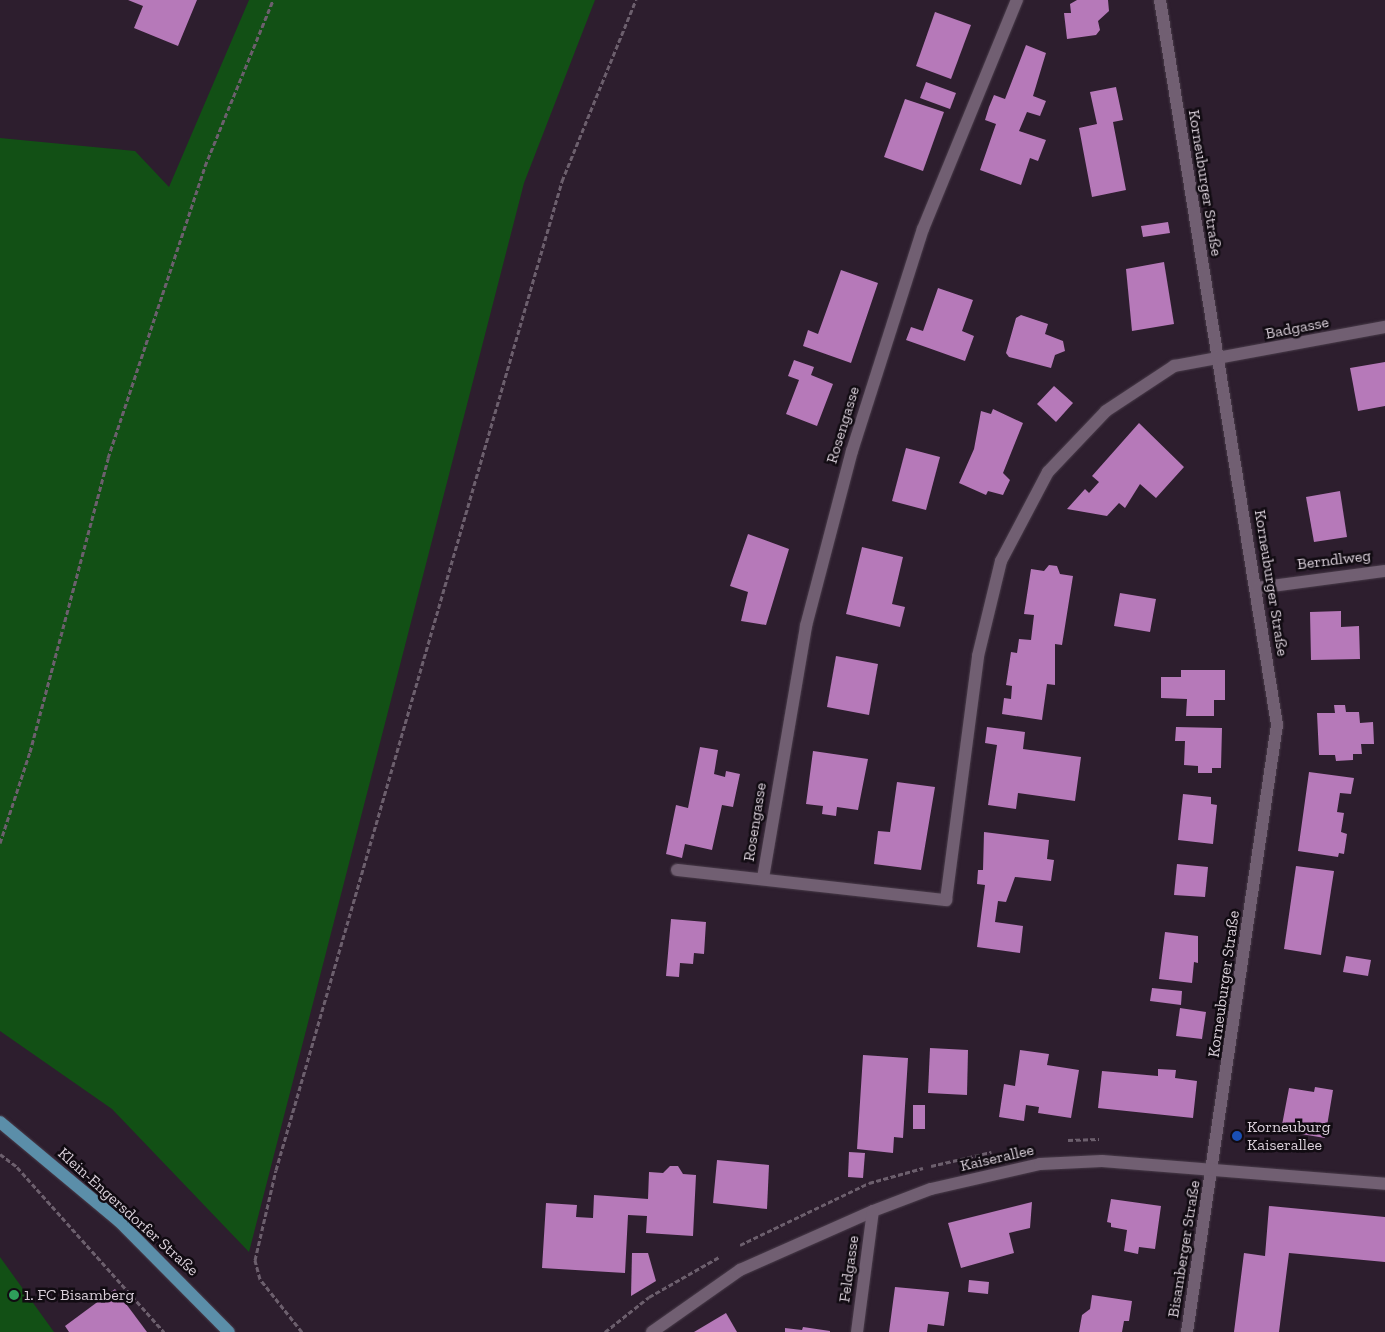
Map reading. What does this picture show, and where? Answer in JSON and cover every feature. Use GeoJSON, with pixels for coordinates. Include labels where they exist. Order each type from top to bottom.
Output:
{"type":"FeatureCollection","features":[{"type":"Feature","properties":{"kind":"main road","name":"Klein-Engersdorfer Straße"},"geometry":{"type":"LineString","coordinates":[[0,1122],[119,1221],[229,1332]]}},
{"type":"Feature","properties":{"kind":"street","name":"Rosengasse"},"geometry":{"type":"LineString","coordinates":[[763,878],[806,626],[852,451],[923,229],[1016,0]]}},
{"type":"Feature","properties":{"kind":"street","name":"Korneuburger Straße"},"geometry":{"type":"LineString","coordinates":[[1160,0],[1216,360],[1257,588],[1277,726],[1213,1172]]}},
{"type":"Feature","properties":{"kind":"street","name":"Badgasse"},"geometry":{"type":"LineString","coordinates":[[1216,360],[1385,327]]}},
{"type":"Feature","properties":{"kind":"street","name":"Rosengasse"},"geometry":{"type":"LineString","coordinates":[[677,870],[763,878],[946,900],[978,656],[1001,561],[1048,472],[1106,411],[1174,366],[1216,360]]}},
{"type":"Feature","properties":{"kind":"street","name":"Berndlweg"},"geometry":{"type":"LineString","coordinates":[[1257,588],[1385,570]]}},
{"type":"Feature","properties":{"kind":"street","name":"Kaiserallee"},"geometry":{"type":"LineString","coordinates":[[652,1332],[740,1270],[874,1211],[932,1190],[1040,1164],[1102,1161],[1213,1172],[1385,1184]]}},
{"type":"Feature","properties":{"kind":"street","name":"Bisamberger Straße"},"geometry":{"type":"LineString","coordinates":[[1187,1332],[1213,1172]]}},
{"type":"Feature","properties":{"kind":"street","name":"Feldgasse"},"geometry":{"type":"LineString","coordinates":[[857,1332],[874,1211]]}},
{"type":"Feature","properties":{"kind":"path"},"geometry":{"type":"LineString","coordinates":[[0,843],[30,752],[108,458],[206,166],[273,0]]}},
{"type":"Feature","properties":{"kind":"path"},"geometry":{"type":"LineString","coordinates":[[302,1332],[260,1279],[255,1260],[276,1170],[562,181],[636,0]]}},
{"type":"Feature","properties":{"kind":"path"},"geometry":{"type":"LineString","coordinates":[[0,1154],[17,1167],[164,1332]]}},
{"type":"Feature","properties":{"kind":"green space"},"geometry":{"type":"Polygon","coordinates":[[[249,0],[595,0],[524,183],[249,1252],[112,1109],[0,1031],[0,138],[135,151],[169,187],[249,0]]]}},
{"type":"Feature","properties":{"kind":"green space","name":"1. FC Bisamberg"},"geometry":{"type":"Polygon","coordinates":[[[0,1257],[54,1332],[0,1332],[0,1257]]]}},
{"type":"Feature","properties":{"kind":"building"},"geometry":{"type":"Polygon","coordinates":[[[128,0],[197,0],[178,46],[134,28],[143,6],[128,0]]]}},
{"type":"Feature","properties":{"kind":"building"},"geometry":{"type":"Polygon","coordinates":[[[1077,0],[1108,0],[1109,11],[1098,21],[1100,30],[1096,35],[1067,39],[1064,13],[1071,13],[1070,4],[1077,0]]]}},
{"type":"Feature","properties":{"kind":"building"},"geometry":{"type":"Polygon","coordinates":[[[935,12],[971,25],[951,79],[916,66],[935,12]]]}},
{"type":"Feature","properties":{"kind":"building"},"geometry":{"type":"Polygon","coordinates":[[[1026,45],[1046,53],[1033,96],[1046,101],[1040,116],[1027,112],[1019,131],[1046,140],[1038,161],[1030,158],[1021,185],[980,170],[996,124],[985,120],[989,107],[994,95],[1005,99],[1026,45]]]}},
{"type":"Feature","properties":{"kind":"building"},"geometry":{"type":"Polygon","coordinates":[[[926,82],[956,93],[950,109],[920,98],[926,82]]]}},
{"type":"Feature","properties":{"kind":"building"},"geometry":{"type":"Polygon","coordinates":[[[1116,87],[1123,120],[1113,122],[1126,190],[1092,197],[1079,128],[1097,124],[1090,92],[1116,87]]]}},
{"type":"Feature","properties":{"kind":"building"},"geometry":{"type":"Polygon","coordinates":[[[905,99],[944,112],[923,171],[884,157],[905,99]]]}},
{"type":"Feature","properties":{"kind":"building"},"geometry":{"type":"Polygon","coordinates":[[[1168,222],[1170,233],[1143,237],[1141,226],[1168,222]]]}},
{"type":"Feature","properties":{"kind":"building"},"geometry":{"type":"Polygon","coordinates":[[[1164,262],[1174,324],[1132,331],[1126,269],[1164,262]]]}},
{"type":"Feature","properties":{"kind":"building"},"geometry":{"type":"Polygon","coordinates":[[[841,270],[878,283],[851,363],[803,346],[808,330],[818,334],[841,270]]]}},
{"type":"Feature","properties":{"kind":"building"},"geometry":{"type":"Polygon","coordinates":[[[938,288],[973,300],[962,331],[974,336],[965,361],[906,340],[911,327],[923,331],[938,288]]]}},
{"type":"Feature","properties":{"kind":"building"},"geometry":{"type":"Polygon","coordinates":[[[1021,315],[1048,324],[1045,334],[1063,341],[1065,351],[1055,355],[1051,368],[1009,357],[1006,353],[1016,318],[1021,315]]]}},
{"type":"Feature","properties":{"kind":"building"},"geometry":{"type":"Polygon","coordinates":[[[794,360],[814,367],[811,375],[833,384],[817,426],[786,414],[799,380],[788,376],[794,360]]]}},
{"type":"Feature","properties":{"kind":"building"},"geometry":{"type":"Polygon","coordinates":[[[1385,362],[1385,406],[1358,411],[1350,368],[1385,362]]]}},
{"type":"Feature","properties":{"kind":"building"},"geometry":{"type":"Polygon","coordinates":[[[1054,386],[1073,403],[1056,422],[1037,404],[1054,386]]]}},
{"type":"Feature","properties":{"kind":"building"},"geometry":{"type":"Polygon","coordinates":[[[993,409],[1023,423],[1003,473],[1010,480],[1003,495],[988,491],[986,495],[959,483],[974,449],[981,411],[991,414],[993,409]]]}},
{"type":"Feature","properties":{"kind":"building"},"geometry":{"type":"Polygon","coordinates":[[[1139,423],[1184,467],[1156,498],[1140,484],[1125,508],[1119,503],[1107,516],[1067,509],[1085,489],[1089,493],[1099,482],[1092,476],[1139,423]]]}},
{"type":"Feature","properties":{"kind":"building"},"geometry":{"type":"Polygon","coordinates":[[[906,448],[940,457],[926,510],[892,501],[906,448]]]}},
{"type":"Feature","properties":{"kind":"building"},"geometry":{"type":"Polygon","coordinates":[[[1340,491],[1347,537],[1314,542],[1306,497],[1340,491]]]}},
{"type":"Feature","properties":{"kind":"building"},"geometry":{"type":"Polygon","coordinates":[[[748,534],[789,549],[766,625],[741,621],[748,592],[730,586],[748,534]]]}},
{"type":"Feature","properties":{"kind":"building"},"geometry":{"type":"Polygon","coordinates":[[[862,547],[903,557],[892,604],[905,607],[900,627],[846,614],[862,547]]]}},
{"type":"Feature","properties":{"kind":"building"},"geometry":{"type":"Polygon","coordinates":[[[1049,565],[1057,566],[1060,574],[1073,576],[1062,645],[1055,644],[1055,685],[1047,684],[1042,720],[1002,714],[1004,698],[1011,699],[1012,686],[1006,685],[1011,652],[1017,653],[1019,639],[1031,640],[1034,615],[1024,614],[1031,569],[1044,571],[1049,565]]]}},
{"type":"Feature","properties":{"kind":"building"},"geometry":{"type":"Polygon","coordinates":[[[1120,593],[1156,599],[1150,632],[1114,626],[1120,593]]]}},
{"type":"Feature","properties":{"kind":"building"},"geometry":{"type":"Polygon","coordinates":[[[1341,611],[1341,627],[1359,626],[1360,659],[1311,660],[1310,612],[1341,611]]]}},
{"type":"Feature","properties":{"kind":"building"},"geometry":{"type":"Polygon","coordinates":[[[836,656],[878,664],[869,715],[827,707],[836,656]]]}},
{"type":"Feature","properties":{"kind":"building"},"geometry":{"type":"Polygon","coordinates":[[[1181,670],[1225,670],[1225,700],[1214,700],[1214,716],[1186,716],[1187,699],[1161,698],[1161,677],[1181,677],[1181,670]]]}},
{"type":"Feature","properties":{"kind":"building"},"geometry":{"type":"Polygon","coordinates":[[[1334,705],[1345,705],[1346,712],[1359,712],[1360,723],[1373,722],[1374,744],[1361,744],[1362,754],[1353,754],[1353,760],[1336,761],[1335,755],[1319,755],[1317,713],[1335,713],[1334,705]]]}},
{"type":"Feature","properties":{"kind":"building"},"geometry":{"type":"Polygon","coordinates":[[[987,727],[1025,732],[1023,749],[1081,757],[1075,801],[1018,793],[1016,809],[988,805],[997,745],[985,743],[987,727]]]}},
{"type":"Feature","properties":{"kind":"building"},"geometry":{"type":"Polygon","coordinates":[[[1176,727],[1222,728],[1221,768],[1212,768],[1212,773],[1198,773],[1198,766],[1184,765],[1185,741],[1175,741],[1176,727]]]}},
{"type":"Feature","properties":{"kind":"building"},"geometry":{"type":"Polygon","coordinates":[[[700,747],[718,750],[714,774],[725,777],[726,771],[740,774],[733,807],[722,805],[712,850],[685,844],[682,858],[666,854],[676,805],[688,808],[700,747]]]}},
{"type":"Feature","properties":{"kind":"building"},"geometry":{"type":"Polygon","coordinates":[[[813,751],[868,759],[858,810],[837,807],[836,816],[822,814],[823,806],[806,804],[813,751]]]}},
{"type":"Feature","properties":{"kind":"building"},"geometry":{"type":"Polygon","coordinates":[[[1309,772],[1354,778],[1351,794],[1340,793],[1337,812],[1344,813],[1341,832],[1347,834],[1344,854],[1339,853],[1338,857],[1298,851],[1309,772]]]}},
{"type":"Feature","properties":{"kind":"building"},"geometry":{"type":"Polygon","coordinates":[[[897,782],[935,787],[921,870],[874,864],[878,831],[890,832],[897,782]]]}},
{"type":"Feature","properties":{"kind":"building"},"geometry":{"type":"Polygon","coordinates":[[[1183,794],[1211,797],[1211,804],[1217,805],[1213,844],[1178,840],[1183,794]]]}},
{"type":"Feature","properties":{"kind":"building"},"geometry":{"type":"Polygon","coordinates":[[[984,832],[1049,840],[1047,859],[1054,860],[1051,881],[1015,877],[1006,902],[998,901],[995,922],[1023,926],[1020,953],[977,947],[985,885],[977,884],[978,870],[983,870],[984,832]]]}},
{"type":"Feature","properties":{"kind":"building"},"geometry":{"type":"Polygon","coordinates":[[[1177,864],[1208,867],[1205,897],[1174,895],[1177,864]]]}},
{"type":"Feature","properties":{"kind":"building"},"geometry":{"type":"Polygon","coordinates":[[[1296,866],[1334,871],[1321,955],[1284,949],[1296,866]]]}},
{"type":"Feature","properties":{"kind":"building"},"geometry":{"type":"Polygon","coordinates":[[[671,919],[706,922],[704,954],[694,953],[693,964],[680,963],[679,977],[666,976],[671,919]]]}},
{"type":"Feature","properties":{"kind":"building"},"geometry":{"type":"Polygon","coordinates":[[[1165,932],[1198,936],[1198,963],[1194,962],[1192,983],[1159,979],[1165,932]]]}},
{"type":"Feature","properties":{"kind":"building"},"geometry":{"type":"Polygon","coordinates":[[[1346,956],[1371,960],[1368,976],[1343,972],[1346,956]]]}},
{"type":"Feature","properties":{"kind":"building"},"geometry":{"type":"Polygon","coordinates":[[[1152,988],[1182,991],[1181,1005],[1150,1001],[1152,988]]]}},
{"type":"Feature","properties":{"kind":"building"},"geometry":{"type":"Polygon","coordinates":[[[1180,1008],[1206,1012],[1202,1039],[1176,1036],[1180,1008]]]}},
{"type":"Feature","properties":{"kind":"building"},"geometry":{"type":"Polygon","coordinates":[[[930,1048],[968,1050],[967,1095],[928,1093],[930,1048]]]}},
{"type":"Feature","properties":{"kind":"building"},"geometry":{"type":"Polygon","coordinates":[[[1020,1050],[1049,1054],[1047,1065],[1079,1070],[1071,1118],[1038,1113],[1039,1107],[1026,1105],[1024,1121],[999,1117],[1004,1084],[1015,1086],[1020,1050]]]}},
{"type":"Feature","properties":{"kind":"building"},"geometry":{"type":"Polygon","coordinates":[[[863,1055],[908,1058],[903,1138],[894,1137],[893,1153],[857,1149],[863,1055]]]}},
{"type":"Feature","properties":{"kind":"building"},"geometry":{"type":"Polygon","coordinates":[[[1158,1069],[1176,1070],[1175,1078],[1197,1081],[1193,1118],[1098,1108],[1102,1071],[1158,1076],[1158,1069]]]}},
{"type":"Feature","properties":{"kind":"building"},"geometry":{"type":"Polygon","coordinates":[[[1315,1087],[1333,1090],[1325,1138],[1289,1132],[1290,1126],[1282,1125],[1289,1088],[1314,1092],[1315,1087]]]}},
{"type":"Feature","properties":{"kind":"building"},"geometry":{"type":"Polygon","coordinates":[[[913,1105],[925,1105],[925,1129],[913,1129],[913,1105]]]}},
{"type":"Feature","properties":{"kind":"building"},"geometry":{"type":"Polygon","coordinates":[[[849,1152],[865,1153],[863,1178],[848,1177],[849,1152]]]}},
{"type":"Feature","properties":{"kind":"building"},"geometry":{"type":"Polygon","coordinates":[[[717,1160],[769,1165],[767,1209],[713,1203],[717,1160]]]}},
{"type":"Feature","properties":{"kind":"building"},"geometry":{"type":"Polygon","coordinates":[[[670,1166],[678,1166],[683,1174],[696,1175],[693,1236],[646,1233],[647,1216],[628,1215],[625,1273],[542,1268],[546,1203],[577,1205],[576,1217],[593,1218],[594,1195],[648,1199],[649,1172],[663,1173],[670,1166]]]}},
{"type":"Feature","properties":{"kind":"building"},"geometry":{"type":"Polygon","coordinates":[[[1111,1199],[1161,1206],[1155,1249],[1139,1247],[1138,1254],[1124,1251],[1127,1230],[1111,1227],[1111,1223],[1107,1222],[1111,1199]]]}},
{"type":"Feature","properties":{"kind":"building"},"geometry":{"type":"Polygon","coordinates":[[[1032,1202],[1030,1228],[1009,1233],[1014,1253],[961,1268],[948,1223],[1032,1202]]]}},
{"type":"Feature","properties":{"kind":"building"},"geometry":{"type":"Polygon","coordinates":[[[1269,1206],[1385,1217],[1385,1262],[1289,1253],[1279,1332],[1234,1332],[1244,1253],[1265,1256],[1269,1206]]]}},
{"type":"Feature","properties":{"kind":"building"},"geometry":{"type":"Polygon","coordinates":[[[632,1253],[648,1253],[656,1281],[631,1296],[632,1253]]]}},
{"type":"Feature","properties":{"kind":"building"},"geometry":{"type":"Polygon","coordinates":[[[969,1280],[989,1282],[988,1294],[968,1292],[969,1280]]]}},
{"type":"Feature","properties":{"kind":"building"},"geometry":{"type":"Polygon","coordinates":[[[895,1287],[949,1292],[944,1326],[928,1324],[927,1332],[889,1332],[895,1287]]]}},
{"type":"Feature","properties":{"kind":"building"},"geometry":{"type":"Polygon","coordinates":[[[115,1289],[147,1332],[69,1332],[65,1326],[115,1289]]]}},
{"type":"Feature","properties":{"kind":"building"},"geometry":{"type":"Polygon","coordinates":[[[1092,1295],[1132,1301],[1129,1321],[1124,1321],[1122,1332],[1079,1332],[1082,1315],[1090,1309],[1092,1295]]]}},
{"type":"Feature","properties":{"kind":"building"},"geometry":{"type":"Polygon","coordinates":[[[726,1313],[737,1332],[694,1332],[726,1313]]]}},
{"type":"Feature","properties":{"kind":"building"},"geometry":{"type":"Polygon","coordinates":[[[803,1327],[830,1332],[785,1332],[785,1328],[802,1330],[803,1327]]]}},
{"type":"Feature","properties":{"kind":"place","name":"Korneuburg Kaiserallee"},"geometry":{"type":"Point","coordinates":[1237,1136]}},
{"type":"Feature","properties":{"kind":"place","name":"1. FC Bisamberg"},"geometry":{"type":"Point","coordinates":[14,1295]}}]}
